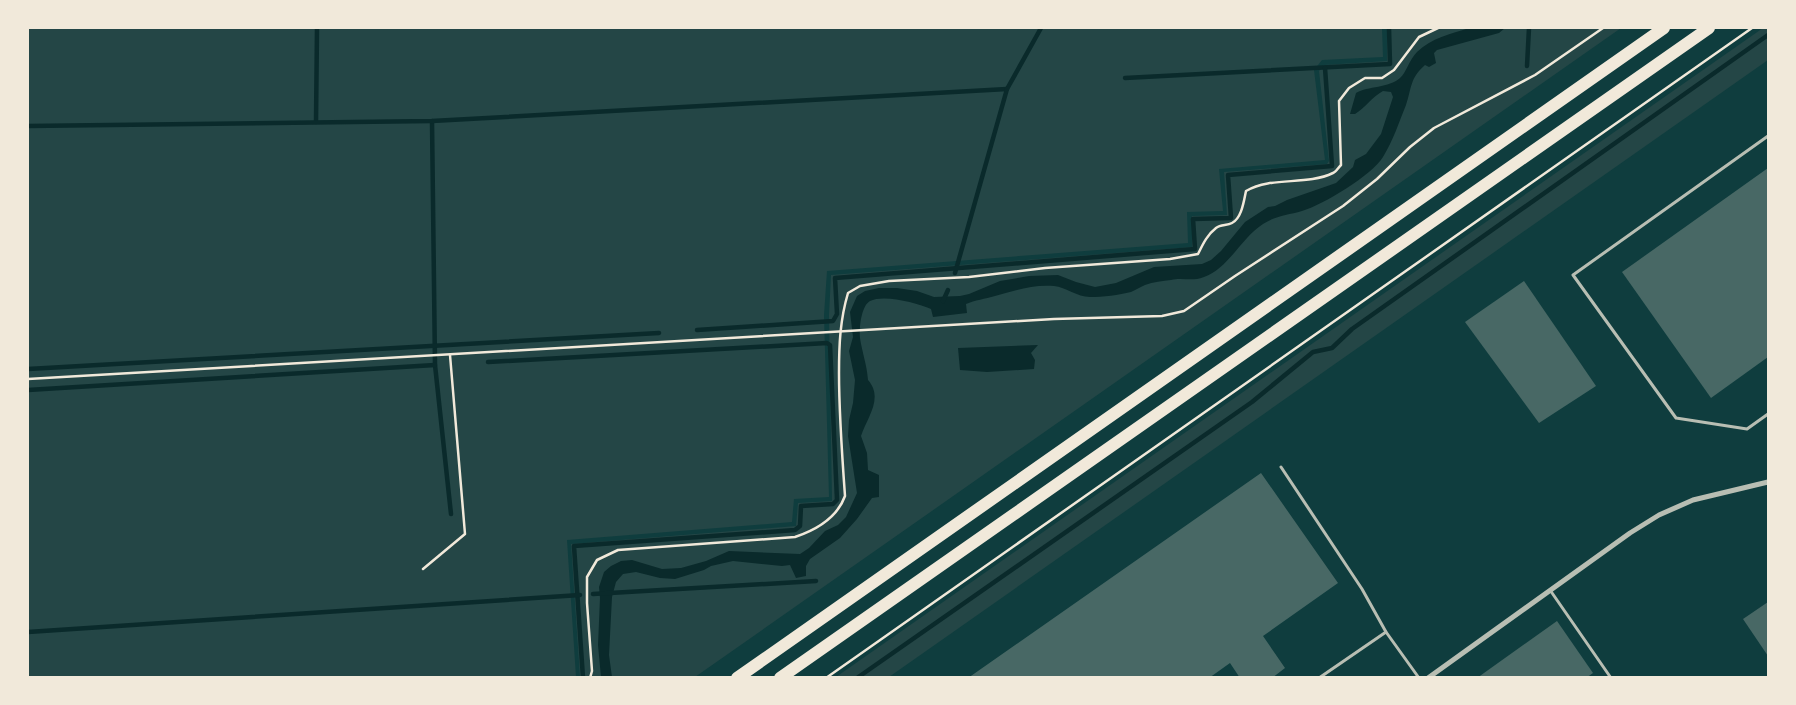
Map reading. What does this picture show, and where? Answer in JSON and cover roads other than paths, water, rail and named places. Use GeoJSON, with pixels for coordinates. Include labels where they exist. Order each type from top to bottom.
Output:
{"type":"FeatureCollection","features":[{"type":"Feature","properties":{"kind":"highway"},"geometry":{"type":"LineString","coordinates":[[737,678],[1664,28]]}},
{"type":"Feature","properties":{"kind":"highway"},"geometry":{"type":"LineString","coordinates":[[780,678],[1709,28]]}},
{"type":"Feature","properties":{"kind":"street"},"geometry":{"type":"LineString","coordinates":[[1428,678],[1550,590],[1659,515],[1693,500],[1768,482]]}},
{"type":"Feature","properties":{"kind":"lane"},"geometry":{"type":"LineString","coordinates":[[1768,136],[1573,275],[1676,418],[1747,428],[1768,414]]}},
{"type":"Feature","properties":{"kind":"lane"},"geometry":{"type":"LineString","coordinates":[[1281,468],[1362,589],[1386,632],[1419,678]]}},
{"type":"Feature","properties":{"kind":"lane"},"geometry":{"type":"LineString","coordinates":[[1550,590],[1611,678]]}},
{"type":"Feature","properties":{"kind":"lane"},"geometry":{"type":"LineString","coordinates":[[1319,678],[1386,632]]}},
{"type":"Feature","properties":{"kind":"waterway"},"geometry":{"type":"LineString","coordinates":[[316,122],[317,28]]}},
{"type":"Feature","properties":{"kind":"waterway"},"geometry":{"type":"LineString","coordinates":[[955,273],[1007,89],[1041,28]]}},
{"type":"Feature","properties":{"kind":"waterway"},"geometry":{"type":"LineString","coordinates":[[1125,78],[1390,64],[1389,28]]}},
{"type":"Feature","properties":{"kind":"waterway"},"geometry":{"type":"LineString","coordinates":[[1527,66],[1529,28]]}},
{"type":"Feature","properties":{"kind":"waterway"},"geometry":{"type":"LineString","coordinates":[[857,678],[1252,402],[1313,352],[1332,348],[1352,329],[1768,35]]}},
{"type":"Feature","properties":{"kind":"waterway"},"geometry":{"type":"LineString","coordinates":[[697,330],[833,321],[837,314],[835,278],[1195,249],[1193,219],[1231,218],[1228,175],[1332,166],[1325,68]]}},
{"type":"Feature","properties":{"kind":"waterway"},"geometry":{"type":"LineString","coordinates":[[28,126],[432,121],[1007,89]]}},
{"type":"Feature","properties":{"kind":"waterway"},"geometry":{"type":"LineString","coordinates":[[432,121],[435,365],[451,514]]}},
{"type":"Feature","properties":{"kind":"waterway"},"geometry":{"type":"LineString","coordinates":[[943,301],[948,290]]}},
{"type":"Feature","properties":{"kind":"waterway"},"geometry":{"type":"LineString","coordinates":[[28,369],[659,333]]}},
{"type":"Feature","properties":{"kind":"waterway"},"geometry":{"type":"LineString","coordinates":[[488,362],[827,343],[830,345],[837,500],[833,504],[801,506],[800,526],[795,530],[574,546],[583,678]]}},
{"type":"Feature","properties":{"kind":"waterway"},"geometry":{"type":"LineString","coordinates":[[28,390],[435,365]]}},
{"type":"Feature","properties":{"kind":"waterway"},"geometry":{"type":"LineString","coordinates":[[593,594],[816,581]]}},
{"type":"Feature","properties":{"kind":"waterway"},"geometry":{"type":"LineString","coordinates":[[28,632],[580,595]]}}]}
